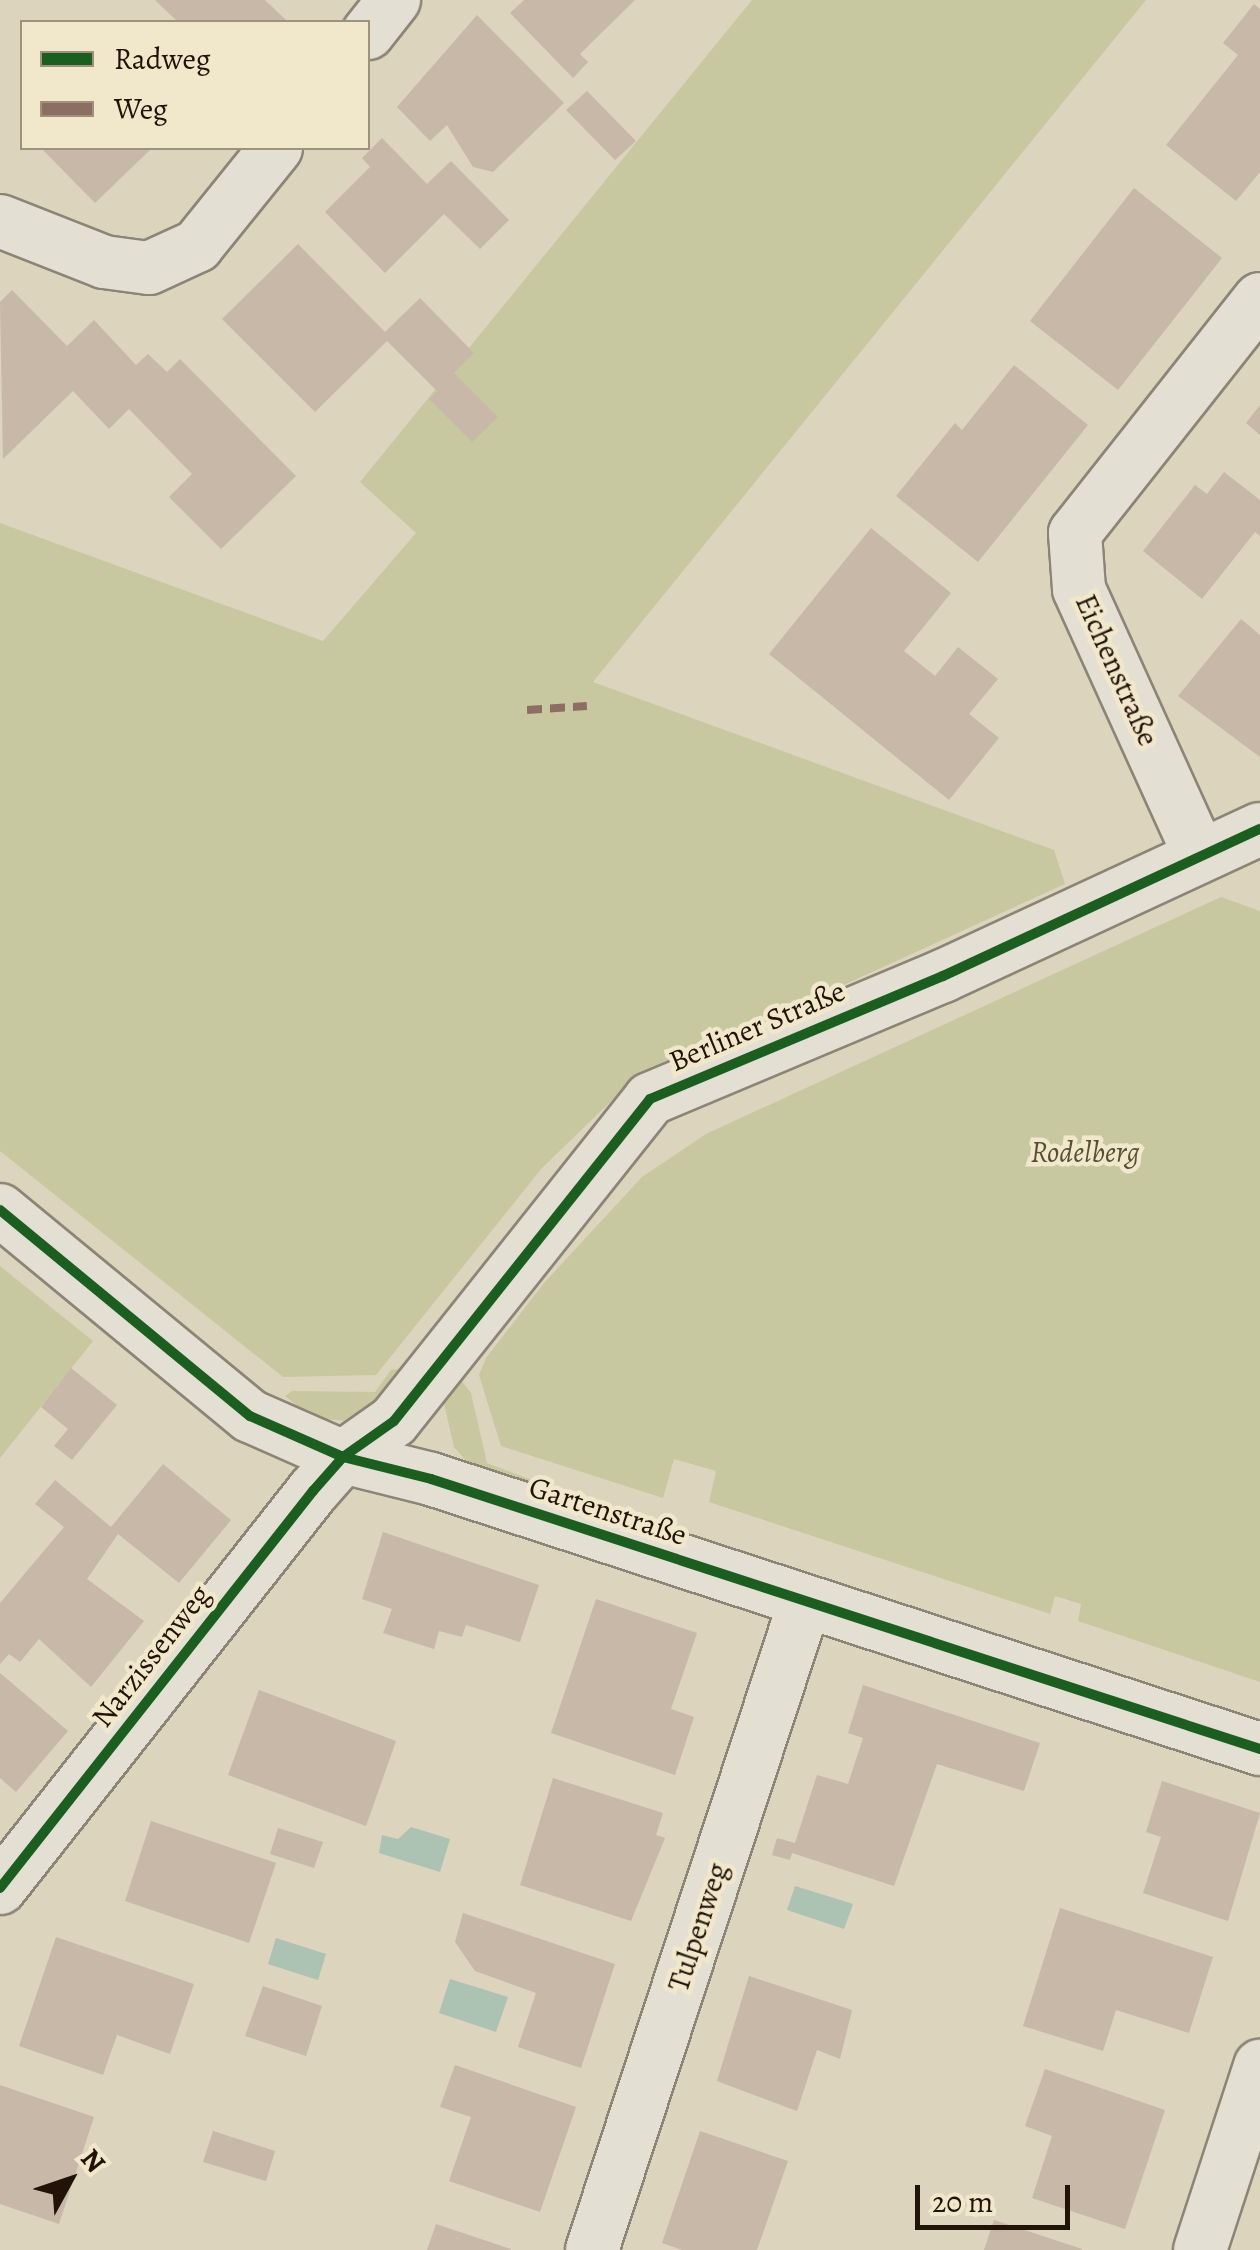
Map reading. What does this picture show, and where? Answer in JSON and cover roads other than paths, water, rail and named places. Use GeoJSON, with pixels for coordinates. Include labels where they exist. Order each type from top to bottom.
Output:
{"type":"FeatureCollection","features":[{"type":"Feature","properties":{"kind":"street"},"geometry":{"type":"LineString","coordinates":[[370,30],[394,0]]}},
{"type":"Feature","properties":{"kind":"street"},"geometry":{"type":"LineString","coordinates":[[0,221],[104,262],[149,268],[197,246],[274,150]]}},
{"type":"Feature","properties":{"kind":"street","name":"Eichenstraße"},"geometry":{"type":"LineString","coordinates":[[1200,856],[1079,589],[1075,533],[1260,299]]}},
{"type":"Feature","properties":{"kind":"street","name":"Berliner Straße"},"geometry":{"type":"LineString","coordinates":[[342,1456],[394,1421],[650,1099],[944,976],[1260,829]]}},
{"type":"Feature","properties":{"kind":"street","name":"Gartenstraße"},"geometry":{"type":"LineString","coordinates":[[0,1210],[250,1416],[342,1456],[431,1479],[1260,1750]]}},
{"type":"Feature","properties":{"kind":"street","name":"Narzissenweg"},"geometry":{"type":"LineString","coordinates":[[0,1888],[342,1456]]}},
{"type":"Feature","properties":{"kind":"street","name":"Tulpenweg"},"geometry":{"type":"LineString","coordinates":[[592,2250],[804,1604]]}},
{"type":"Feature","properties":{"kind":"street"},"geometry":{"type":"LineString","coordinates":[[1200,2250],[1260,2066]]}},
{"type":"Feature","properties":{"kind":"park label","name":"Rodelberg"},"geometry":{"type":"Point","coordinates":[1085,1152]}}]}
